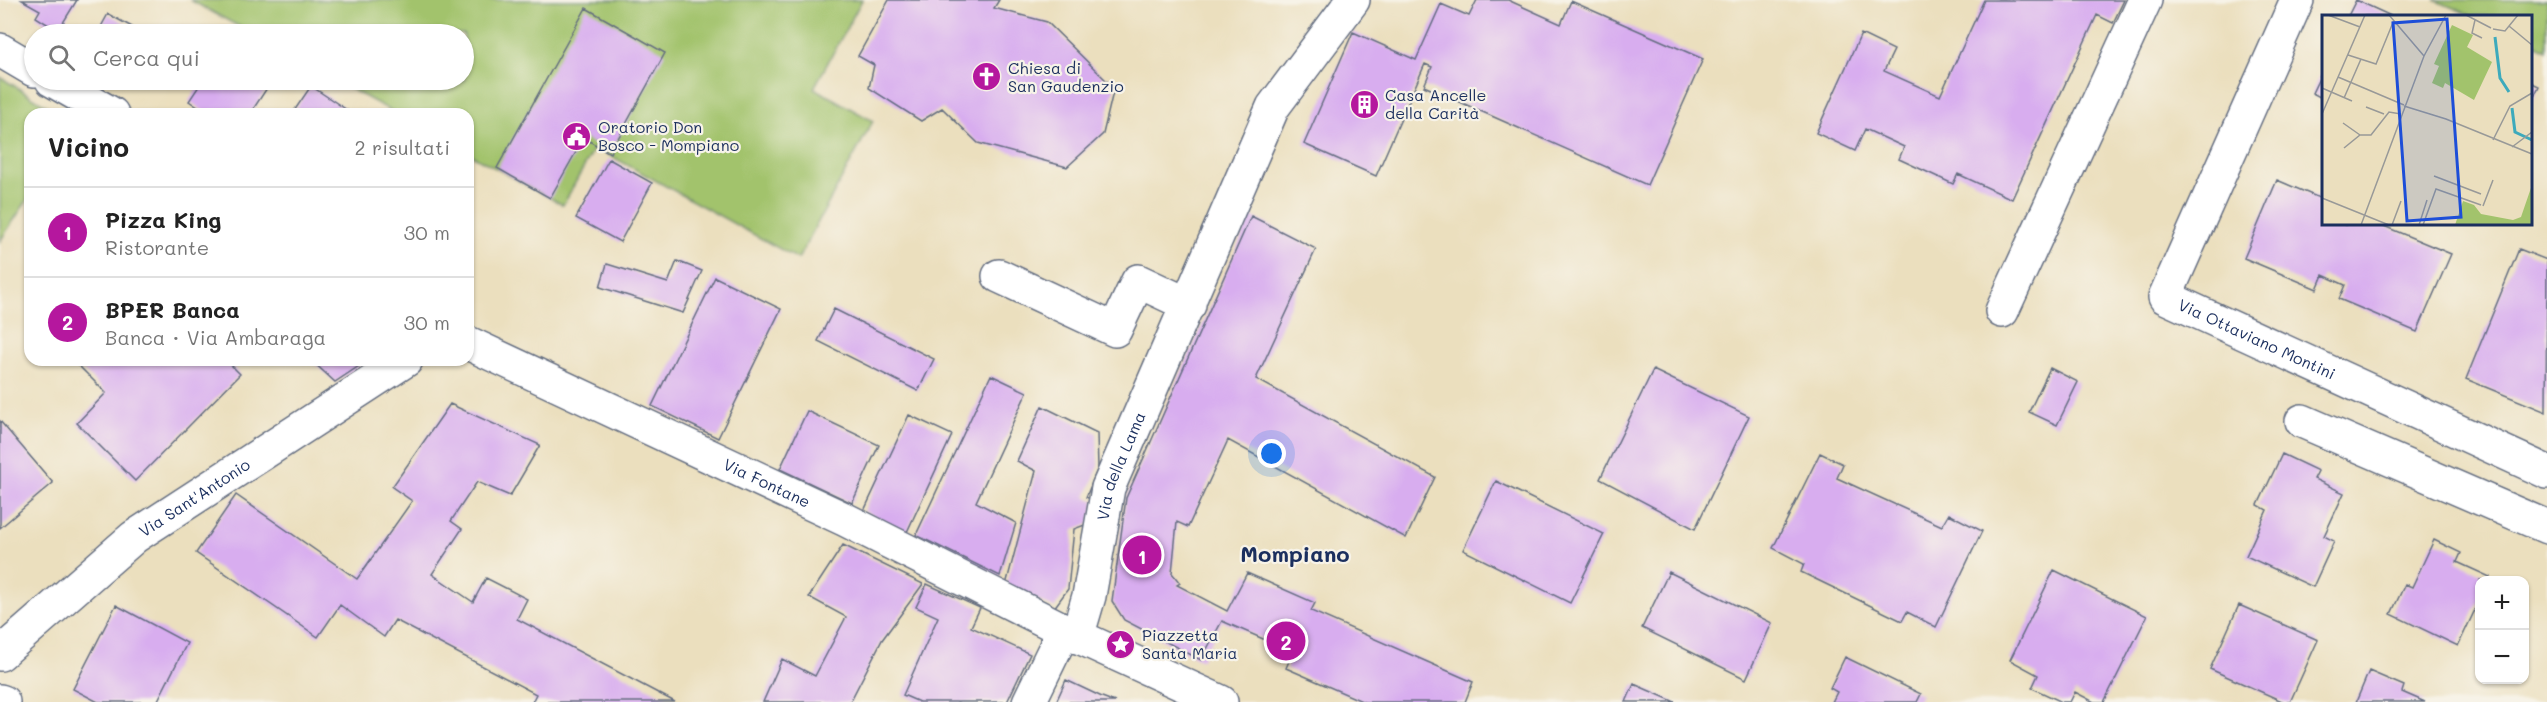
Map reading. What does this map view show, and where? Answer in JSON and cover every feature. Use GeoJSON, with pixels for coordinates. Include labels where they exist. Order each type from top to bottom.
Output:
{"type":"FeatureCollection","features":[{"type":"Feature","properties":{"kind":"street","name":"Via della Lama"},"geometry":{"type":"LineString","coordinates":[[1029,702],[1089,596],[1108,488],[1273,107],[1353,0]]}},
{"type":"Feature","properties":{"kind":"street"},"geometry":{"type":"LineString","coordinates":[[2002,310],[2145,0]]}},
{"type":"Feature","properties":{"kind":"street","name":"Via Ottaviano Montini"},"geometry":{"type":"LineString","coordinates":[[2297,0],[2161,306],[2269,357],[2436,422],[2547,472]]}},
{"type":"Feature","properties":{"kind":"street"},"geometry":{"type":"LineString","coordinates":[[0,50],[24,64]]}},
{"type":"Feature","properties":{"kind":"street"},"geometry":{"type":"LineString","coordinates":[[70,90],[101,108]]}},
{"type":"Feature","properties":{"kind":"street"},"geometry":{"type":"LineString","coordinates":[[999,276],[1115,330],[1138,281],[1188,305]]}},
{"type":"Feature","properties":{"kind":"street","name":"Via Fontane"},"geometry":{"type":"LineString","coordinates":[[474,346],[844,519],[1070,633]]}},
{"type":"Feature","properties":{"kind":"street","name":"Via Sant'Antonio"},"geometry":{"type":"LineString","coordinates":[[0,654],[134,537],[397,366]]}},
{"type":"Feature","properties":{"kind":"street"},"geometry":{"type":"LineString","coordinates":[[2302,421],[2547,527]]}},
{"type":"Feature","properties":{"kind":"street"},"geometry":{"type":"LineString","coordinates":[[2414,470],[2436,422]]}},
{"type":"Feature","properties":{"kind":"street"},"geometry":{"type":"LineString","coordinates":[[1070,633],[1167,691],[1221,702]]}},
{"type":"Feature","properties":{"kind":"green space"},"geometry":{"type":"Polygon","coordinates":[[[190,0],[862,0],[814,88],[873,121],[798,259],[595,147],[563,205],[474,156],[474,108],[386,108],[353,90],[474,90],[474,24],[234,24],[190,0]]]}},
{"type":"Feature","properties":{"kind":"green space"},"geometry":{"type":"Polygon","coordinates":[[[2435,0],[2547,0],[2547,50],[2532,42],[2532,15],[2470,15],[2435,0]]]}},
{"type":"Feature","properties":{"kind":"green space"},"geometry":{"type":"Polygon","coordinates":[[[0,77],[50,108],[24,108],[24,205],[0,241],[0,77]]]}},
{"type":"Feature","properties":{"kind":"building"},"geometry":{"type":"Polygon","coordinates":[[[22,0],[77,0],[62,24],[47,24],[36,17],[40,10],[22,0]]]}},
{"type":"Feature","properties":{"kind":"building","name":"Chiesa di San Gaudenzio"},"geometry":{"type":"Polygon","coordinates":[[[889,0],[999,0],[994,8],[1047,22],[1114,88],[1103,134],[1067,167],[978,143],[942,108],[921,121],[869,88],[874,65],[858,56],[889,0]]]}},
{"type":"Feature","properties":{"kind":"building"},"geometry":{"type":"Polygon","coordinates":[[[1477,0],[1508,0],[1561,24],[1571,1],[1703,59],[1647,185],[1424,86],[1432,67],[1425,64],[1376,176],[1304,144],[1353,32],[1416,60],[1441,4],[1469,16],[1477,0]]]}},
{"type":"Feature","properties":{"kind":"building"},"geometry":{"type":"Polygon","coordinates":[[[1984,0],[2124,0],[2113,23],[2097,15],[2012,199],[1958,174],[1953,184],[1899,159],[1904,147],[1865,129],[1855,151],[1816,133],[1861,34],[1894,50],[1884,71],[1940,96],[1984,0]]]}},
{"type":"Feature","properties":{"kind":"building"},"geometry":{"type":"Polygon","coordinates":[[[2356,0],[2389,15],[2348,15],[2356,0]]]}},
{"type":"Feature","properties":{"kind":"building"},"geometry":{"type":"Polygon","coordinates":[[[586,8],[665,53],[610,153],[584,138],[550,198],[497,168],[586,8]]]}},
{"type":"Feature","properties":{"kind":"building"},"geometry":{"type":"Polygon","coordinates":[[[108,14],[126,24],[102,24],[108,14]]]}},
{"type":"Feature","properties":{"kind":"building"},"geometry":{"type":"Polygon","coordinates":[[[2322,72],[2322,98],[2312,93],[2322,72]]]}},
{"type":"Feature","properties":{"kind":"building"},"geometry":{"type":"Polygon","coordinates":[[[2532,83],[2539,86],[2532,101],[2532,83]]]}},
{"type":"Feature","properties":{"kind":"building"},"geometry":{"type":"Polygon","coordinates":[[[196,90],[266,90],[254,108],[199,108],[189,101],[196,90]]]}},
{"type":"Feature","properties":{"kind":"building"},"geometry":{"type":"Polygon","coordinates":[[[308,90],[317,90],[344,108],[296,108],[308,90]]]}},
{"type":"Feature","properties":{"kind":"building"},"geometry":{"type":"Polygon","coordinates":[[[609,159],[652,183],[620,242],[576,218],[609,159]]]}},
{"type":"Feature","properties":{"kind":"building"},"geometry":{"type":"Polygon","coordinates":[[[2277,180],[2322,199],[2322,225],[2381,225],[2451,254],[2417,332],[2339,299],[2345,285],[2323,275],[2317,289],[2244,258],[2277,180]]]}},
{"type":"Feature","properties":{"kind":"building"},"geometry":{"type":"Polygon","coordinates":[[[1251,216],[1316,249],[1256,379],[1435,477],[1406,538],[1228,440],[1188,527],[1177,522],[1172,573],[1180,583],[1177,585],[1227,611],[1247,573],[1315,603],[1311,611],[1473,682],[1465,702],[1364,702],[1286,668],[1293,652],[1222,621],[1201,660],[1124,620],[1112,601],[1126,498],[1251,216]]]}},
{"type":"Feature","properties":{"kind":"building"},"geometry":{"type":"Polygon","coordinates":[[[2519,249],[2547,260],[2546,412],[2466,379],[2519,249]]]}},
{"type":"Feature","properties":{"kind":"building"},"geometry":{"type":"Polygon","coordinates":[[[677,261],[702,271],[683,313],[600,287],[607,264],[668,283],[677,261]]]}},
{"type":"Feature","properties":{"kind":"building"},"geometry":{"type":"Polygon","coordinates":[[[715,277],[781,309],[718,438],[652,406],[715,277]]]}},
{"type":"Feature","properties":{"kind":"building"},"geometry":{"type":"Polygon","coordinates":[[[834,309],[934,359],[918,391],[818,341],[834,309]]]}},
{"type":"Feature","properties":{"kind":"building"},"geometry":{"type":"Polygon","coordinates":[[[79,366],[232,366],[240,374],[135,481],[77,423],[106,393],[79,366]]]}},
{"type":"Feature","properties":{"kind":"building"},"geometry":{"type":"Polygon","coordinates":[[[318,366],[359,366],[335,382],[318,366]]]}},
{"type":"Feature","properties":{"kind":"building"},"geometry":{"type":"Polygon","coordinates":[[[2050,368],[2078,382],[2057,425],[2029,412],[2050,368]]]}},
{"type":"Feature","properties":{"kind":"building"},"geometry":{"type":"Polygon","coordinates":[[[1653,370],[1749,416],[1695,529],[1600,479],[1653,370]]]}},
{"type":"Feature","properties":{"kind":"building"},"geometry":{"type":"Polygon","coordinates":[[[991,375],[1027,392],[976,502],[1016,523],[1000,576],[916,535],[991,375]]]}},
{"type":"Feature","properties":{"kind":"building"},"geometry":{"type":"Polygon","coordinates":[[[450,404],[540,445],[510,496],[477,482],[451,521],[462,529],[432,574],[473,602],[486,578],[527,599],[517,619],[675,702],[532,702],[536,694],[395,620],[384,637],[340,605],[318,637],[196,553],[236,495],[357,579],[412,501],[392,487],[450,404]]]}},
{"type":"Feature","properties":{"kind":"building"},"geometry":{"type":"Polygon","coordinates":[[[1042,406],[1097,433],[1098,468],[1086,497],[1095,501],[1090,523],[1074,529],[1068,589],[1054,608],[1006,585],[1036,471],[1017,461],[1042,406]]]}},
{"type":"Feature","properties":{"kind":"building"},"geometry":{"type":"Polygon","coordinates":[[[807,411],[879,445],[852,503],[780,469],[807,411]]]}},
{"type":"Feature","properties":{"kind":"building"},"geometry":{"type":"Polygon","coordinates":[[[909,415],[952,435],[907,532],[864,511],[909,415]]]}},
{"type":"Feature","properties":{"kind":"building"},"geometry":{"type":"Polygon","coordinates":[[[0,421],[53,483],[0,528],[0,421]]]}},
{"type":"Feature","properties":{"kind":"building"},"geometry":{"type":"Polygon","coordinates":[[[1820,453],[1843,464],[1837,478],[1942,526],[1949,514],[1982,531],[1936,627],[1907,612],[1902,621],[1801,572],[1804,564],[1773,548],[1820,453]]]}},
{"type":"Feature","properties":{"kind":"building"},"geometry":{"type":"Polygon","coordinates":[[[2282,454],[2318,471],[2314,479],[2344,493],[2324,536],[2334,541],[2313,587],[2246,556],[2267,510],[2258,505],[2282,454]]]}},
{"type":"Feature","properties":{"kind":"building"},"geometry":{"type":"Polygon","coordinates":[[[1496,481],[1604,534],[1570,603],[1463,550],[1496,481]]]}},
{"type":"Feature","properties":{"kind":"building"},"geometry":{"type":"Polygon","coordinates":[[[2434,540],[2461,553],[2457,562],[2488,576],[2475,576],[2475,610],[2458,646],[2391,614],[2405,584],[2412,587],[2434,540]]]}},
{"type":"Feature","properties":{"kind":"building"},"geometry":{"type":"Polygon","coordinates":[[[843,545],[923,584],[882,640],[850,702],[763,702],[782,659],[815,676],[846,617],[809,597],[843,545]]]}},
{"type":"Feature","properties":{"kind":"building"},"geometry":{"type":"Polygon","coordinates":[[[2054,570],[2147,616],[2104,702],[2094,702],[2075,692],[2070,702],[2062,702],[2032,688],[2038,675],[2010,660],[2054,570]]]}},
{"type":"Feature","properties":{"kind":"building"},"geometry":{"type":"Polygon","coordinates":[[[1669,572],[1772,623],[1746,679],[1642,628],[1669,572]]]}},
{"type":"Feature","properties":{"kind":"building"},"geometry":{"type":"Polygon","coordinates":[[[927,584],[980,608],[971,627],[1030,654],[1007,702],[919,702],[903,695],[938,617],[916,607],[927,584]]]}},
{"type":"Feature","properties":{"kind":"building"},"geometry":{"type":"Polygon","coordinates":[[[116,605],[187,643],[157,702],[98,702],[73,689],[116,605]]]}},
{"type":"Feature","properties":{"kind":"building"},"geometry":{"type":"Polygon","coordinates":[[[2239,605],[2318,640],[2290,702],[2284,702],[2210,669],[2239,605]]]}},
{"type":"Feature","properties":{"kind":"building"},"geometry":{"type":"Polygon","coordinates":[[[1845,657],[1921,694],[1917,702],[1832,702],[1837,692],[1830,688],[1845,657]]]}},
{"type":"Feature","properties":{"kind":"building"},"geometry":{"type":"Polygon","coordinates":[[[2369,671],[2404,686],[2402,692],[2425,702],[2356,702],[2369,671]]]}},
{"type":"Feature","properties":{"kind":"building"},"geometry":{"type":"Polygon","coordinates":[[[1066,680],[1102,697],[1115,702],[1056,702],[1066,680]]]}},
{"type":"Feature","properties":{"kind":"building"},"geometry":{"type":"Polygon","coordinates":[[[1634,684],[1675,702],[1626,702],[1634,684]]]}},
{"type":"Feature","properties":{"kind":"place","name":"Chiesa di San Gaudenzio"},"geometry":{"type":"Point","coordinates":[987,77]}},
{"type":"Feature","properties":{"kind":"place","name":"Casa Ancelle della Carità"},"geometry":{"type":"Point","coordinates":[1364,104]}},
{"type":"Feature","properties":{"kind":"place","name":"Oratorio Don Bosco - Mompiano"},"geometry":{"type":"Point","coordinates":[577,136]}},
{"type":"Feature","properties":{"kind":"place","name":"Pizza King"},"geometry":{"type":"Point","coordinates":[1142,555]}},
{"type":"Feature","properties":{"kind":"place","name":"BPER Banca"},"geometry":{"type":"Point","coordinates":[1286,641]}},
{"type":"Feature","properties":{"kind":"place","name":"Piazzetta Santa Maria"},"geometry":{"type":"Point","coordinates":[1121,644]}},
{"type":"Feature","properties":{"kind":"district","name":"Mompiano"},"geometry":{"type":"Point","coordinates":[1295,554]}}]}
